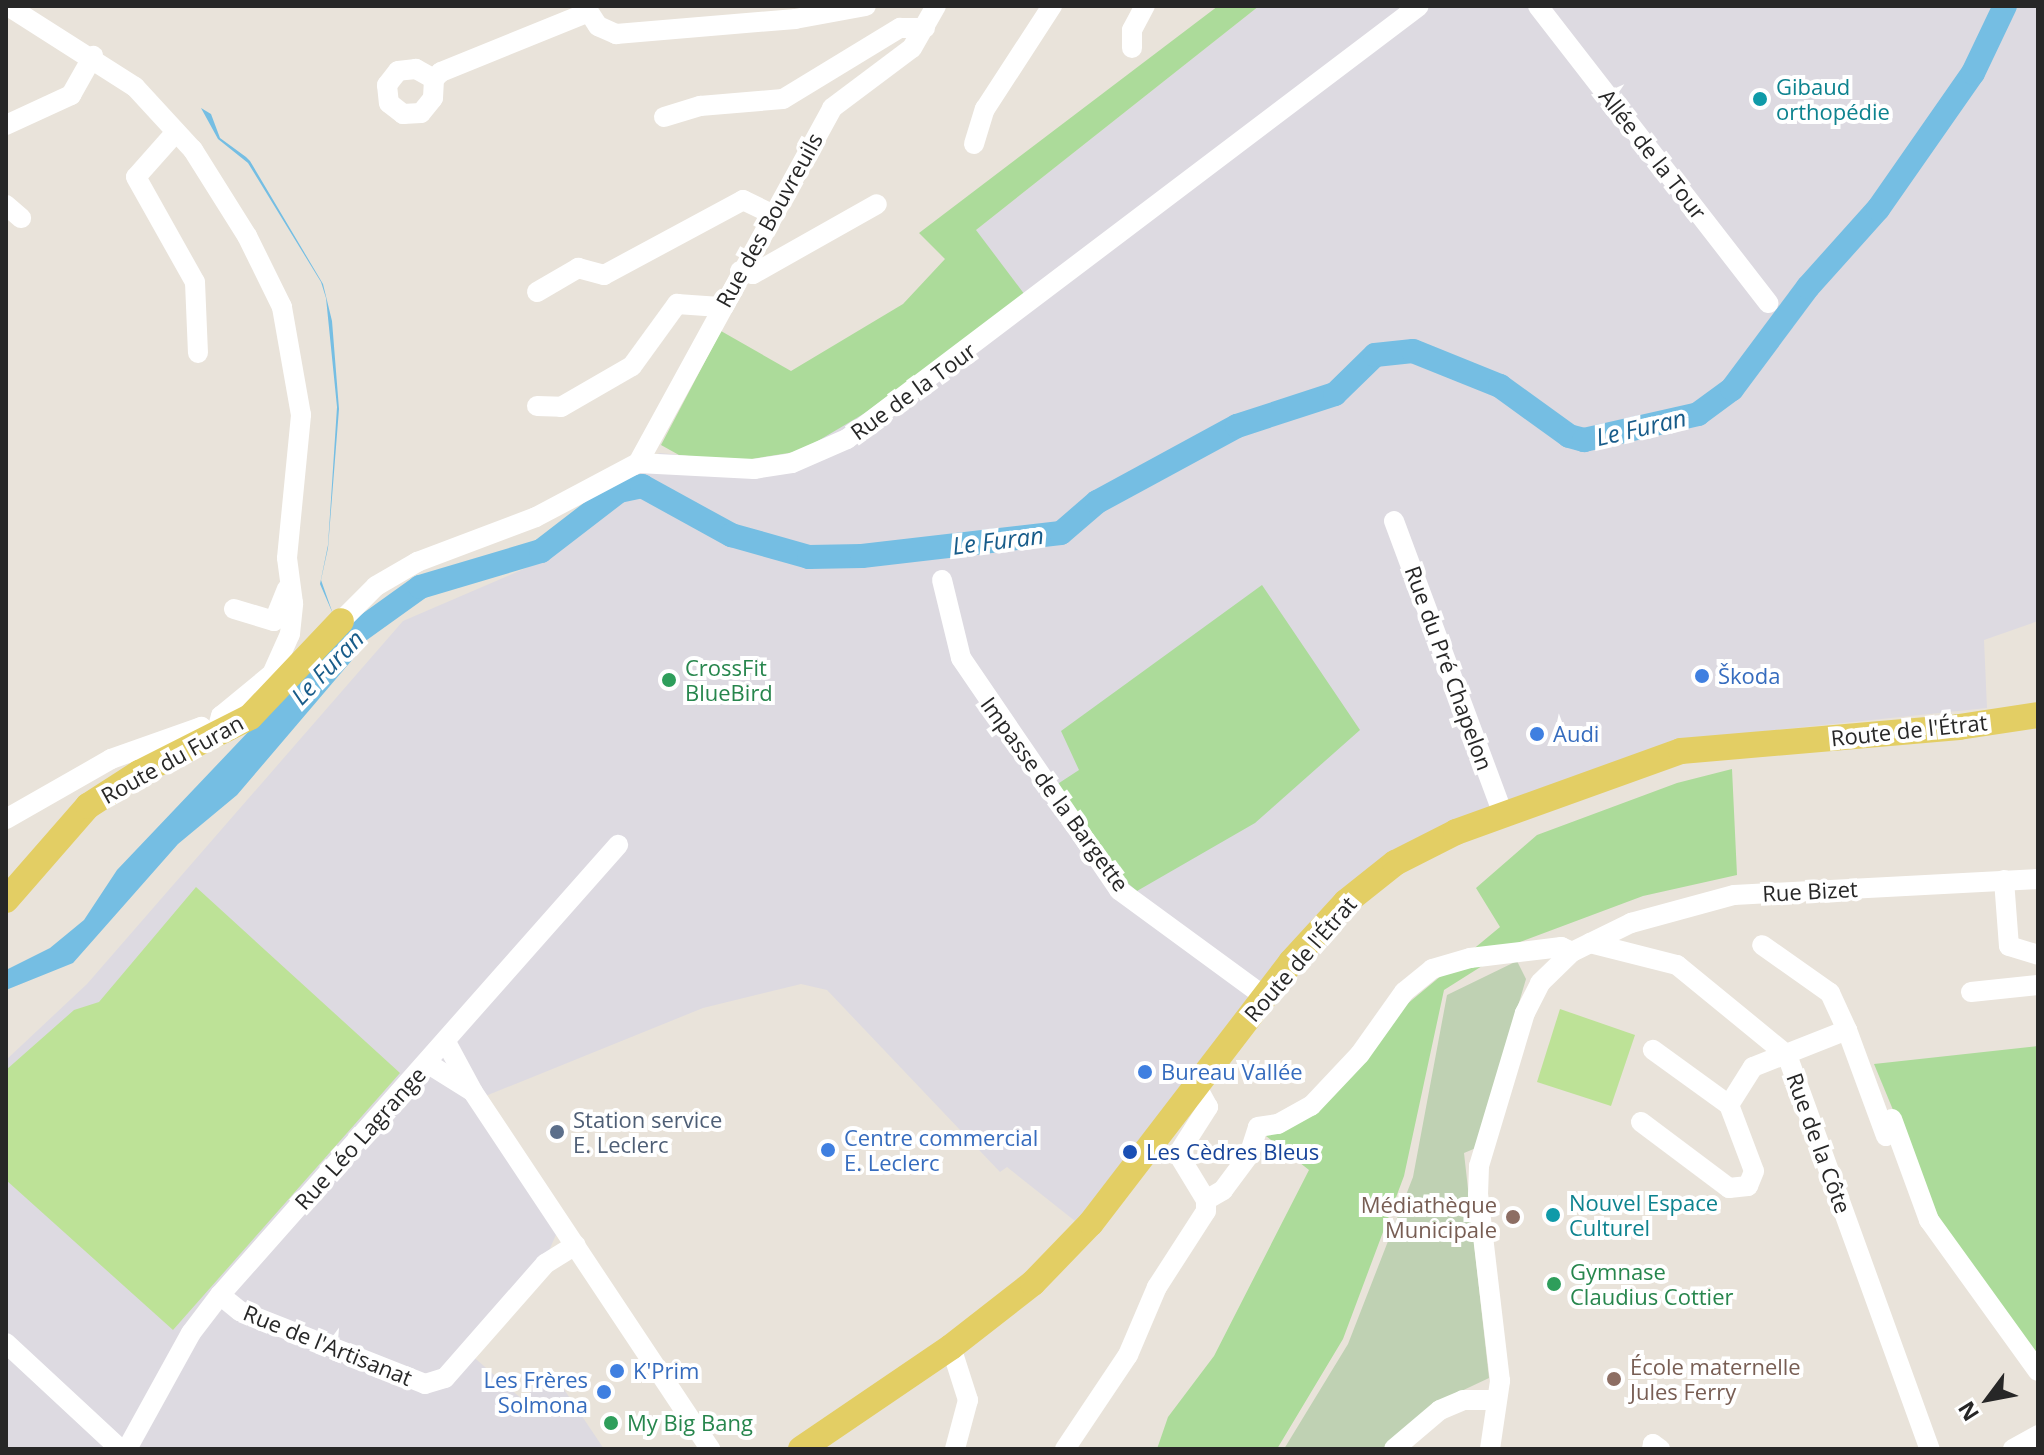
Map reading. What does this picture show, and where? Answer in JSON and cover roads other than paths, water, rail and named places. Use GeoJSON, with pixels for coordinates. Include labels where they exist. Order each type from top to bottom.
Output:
{"type":"FeatureCollection","features":[{"type":"Feature","properties":{"kind":"main road","name":"Route du Furan"},"geometry":{"type":"LineString","coordinates":[[6,900],[88,806],[139,773],[215,738],[284,686],[341,621]]}},
{"type":"Feature","properties":{"kind":"main road","name":"Route de l'Étrat"},"geometry":{"type":"LineString","coordinates":[[801,1449],[951,1347],[1033,1283],[1091,1223],[1264,996],[1346,902],[1395,863],[1504,816],[1681,751],[1959,727],[2038,715]]}},
{"type":"Feature","properties":{"kind":"street"},"geometry":{"type":"LineString","coordinates":[[6,819],[111,759],[201,727],[215,738],[221,716],[261,686],[282,656],[290,634],[287,558],[301,415],[285,320],[247,236],[176,132],[135,87],[93,56],[8,6]]}},
{"type":"Feature","properties":{"kind":"street"},"geometry":{"type":"LineString","coordinates":[[434,79],[585,10],[598,26],[616,34],[795,19],[866,6]]}},
{"type":"Feature","properties":{"kind":"street","name":"Rue des Bouvreuils"},"geometry":{"type":"LineString","coordinates":[[638,463],[720,307],[832,108],[912,48],[936,6]]}},
{"type":"Feature","properties":{"kind":"street"},"geometry":{"type":"LineString","coordinates":[[974,144],[985,109],[1052,6]]}},
{"type":"Feature","properties":{"kind":"street"},"geometry":{"type":"LineString","coordinates":[[1132,48],[1132,30],[1145,6]]}},
{"type":"Feature","properties":{"kind":"street","name":"Rue de la Tour"},"geometry":{"type":"LineString","coordinates":[[638,463],[754,469],[792,463],[847,439],[1419,6]]}},
{"type":"Feature","properties":{"kind":"street","name":"Allée de la Tour"},"geometry":{"type":"LineString","coordinates":[[1538,6],[1768,303]]}},
{"type":"Feature","properties":{"kind":"street"},"geometry":{"type":"LineString","coordinates":[[664,117],[700,106],[783,99],[900,28],[925,28]]}},
{"type":"Feature","properties":{"kind":"street"},"geometry":{"type":"LineString","coordinates":[[6,125],[71,95],[93,56]]}},
{"type":"Feature","properties":{"kind":"street"},"geometry":{"type":"LineString","coordinates":[[176,132],[136,177],[195,282],[198,353]]}},
{"type":"Feature","properties":{"kind":"street"},"geometry":{"type":"LineString","coordinates":[[537,292],[578,268],[604,275],[743,200],[772,214]]}},
{"type":"Feature","properties":{"kind":"street"},"geometry":{"type":"LineString","coordinates":[[740,271],[753,274],[877,204]]}},
{"type":"Feature","properties":{"kind":"street"},"geometry":{"type":"LineString","coordinates":[[537,406],[561,407],[632,366],[677,304],[720,307]]}},
{"type":"Feature","properties":{"kind":"street"},"geometry":{"type":"LineString","coordinates":[[341,621],[376,586],[417,562],[536,517],[638,463]]}},
{"type":"Feature","properties":{"kind":"street","name":"Rue du Pré Chapelon"},"geometry":{"type":"LineString","coordinates":[[1394,521],[1504,816]]}},
{"type":"Feature","properties":{"kind":"street","name":"Impasse de la Bargette"},"geometry":{"type":"LineString","coordinates":[[942,580],[961,658],[979,690],[1119,890],[1264,996]]}},
{"type":"Feature","properties":{"kind":"street"},"geometry":{"type":"LineString","coordinates":[[234,609],[274,621],[290,581]]}},
{"type":"Feature","properties":{"kind":"street","name":"Rue Léo Lagrange"},"geometry":{"type":"LineString","coordinates":[[127,1449],[191,1333],[220,1295],[618,845]]}},
{"type":"Feature","properties":{"kind":"street","name":"Rue Bizet"},"geometry":{"type":"LineString","coordinates":[[1581,947],[1631,923],[1734,895],[2038,879]]}},
{"type":"Feature","properties":{"kind":"street"},"geometry":{"type":"LineString","coordinates":[[2004,880],[2009,946],[2038,955]]}},
{"type":"Feature","properties":{"kind":"street"},"geometry":{"type":"LineString","coordinates":[[1762,945],[1830,993],[1929,1220],[2038,1371]]}},
{"type":"Feature","properties":{"kind":"street","name":"Rue de la Côte"},"geometry":{"type":"LineString","coordinates":[[1206,1200],[1223,1190],[1249,1155],[1258,1127],[1278,1124],[1311,1106],[1360,1054],[1404,992],[1432,969],[1470,958],[1561,947],[1581,947],[1677,965],[1787,1055],[1930,1449]]}},
{"type":"Feature","properties":{"kind":"street"},"geometry":{"type":"LineString","coordinates":[[1490,1449],[1500,1381],[1479,1166],[1525,1013],[1540,983],[1581,947]]}},
{"type":"Feature","properties":{"kind":"street"},"geometry":{"type":"LineString","coordinates":[[1971,992],[2038,985]]}},
{"type":"Feature","properties":{"kind":"street"},"geometry":{"type":"LineString","coordinates":[[1729,1105],[1753,1067],[1847,1030]]}},
{"type":"Feature","properties":{"kind":"street"},"geometry":{"type":"LineString","coordinates":[[446,1042],[473,1092],[710,1449]]}},
{"type":"Feature","properties":{"kind":"street"},"geometry":{"type":"LineString","coordinates":[[1641,1122],[1729,1188],[1748,1186],[1754,1171],[1729,1105],[1653,1050]]}},
{"type":"Feature","properties":{"kind":"street"},"geometry":{"type":"LineString","coordinates":[[427,1063],[473,1092]]}},
{"type":"Feature","properties":{"kind":"street"},"geometry":{"type":"LineString","coordinates":[[1065,1449],[1128,1355],[1157,1287],[1206,1211],[1206,1200],[1178,1154],[1208,1107],[1196,1085]]}},
{"type":"Feature","properties":{"kind":"street","name":"Rue de l'Artisanat"},"geometry":{"type":"LineString","coordinates":[[220,1295],[240,1311],[425,1384],[445,1378],[545,1264],[575,1245]]}},
{"type":"Feature","properties":{"kind":"street"},"geometry":{"type":"LineString","coordinates":[[6,1343],[120,1449]]}},
{"type":"Feature","properties":{"kind":"street"},"geometry":{"type":"LineString","coordinates":[[951,1347],[968,1400],[955,1449]]}},
{"type":"Feature","properties":{"kind":"street"},"geometry":{"type":"LineString","coordinates":[[1394,1449],[1440,1410],[1463,1400],[1496,1400]]}},
{"type":"Feature","properties":{"kind":"street"},"geometry":{"type":"LineString","coordinates":[[2013,1449],[2038,1435]]}},
{"type":"Feature","properties":{"kind":"street"},"geometry":{"type":"LineString","coordinates":[[1652,1449],[1653,1444],[1660,1449]]}},
{"type":"Feature","properties":{"kind":"water"},"geometry":{"type":"Polygon","coordinates":[[[201,108],[211,114],[220,138],[250,161],[323,284],[332,321],[339,409],[328,548],[321,580],[333,614],[320,584],[328,545],[337,407],[326,298],[321,282],[248,163],[218,139],[201,108]]]}},
{"type":"Feature","properties":{"kind":"water"},"geometry":{"type":"Polygon","coordinates":[[[347,628],[364,646],[237,795],[178,844],[73,963],[6,990],[6,970],[50,948],[84,920],[117,870],[347,628]]]}},
{"type":"Feature","properties":{"kind":"waterway","name":"Le Furan"},"geometry":{"type":"LineString","coordinates":[[332,660],[356,633],[420,587],[541,551],[619,491],[642,486],[731,535],[809,557],[862,556],[1061,533],[1097,502],[1237,426],[1335,394],[1375,355],[1413,351],[1500,386],[1569,436],[1584,440],[1698,414],[1732,389],[1808,287],[1878,209],[1973,73],[2005,6]]}},
{"type":"Feature","properties":{"kind":"place","name":"Gibaud orthopédie"},"geometry":{"type":"Point","coordinates":[1760,99]}},
{"type":"Feature","properties":{"kind":"place","name":"Škoda"},"geometry":{"type":"Point","coordinates":[1702,676]}},
{"type":"Feature","properties":{"kind":"place","name":"CrossFit BlueBird"},"geometry":{"type":"Point","coordinates":[669,680]}},
{"type":"Feature","properties":{"kind":"place","name":"Audi"},"geometry":{"type":"Point","coordinates":[1537,734]}},
{"type":"Feature","properties":{"kind":"place","name":"Bureau Vallée"},"geometry":{"type":"Point","coordinates":[1145,1072]}},
{"type":"Feature","properties":{"kind":"place","name":"Station service E. Leclerc"},"geometry":{"type":"Point","coordinates":[557,1132]}},
{"type":"Feature","properties":{"kind":"place","name":"Centre commercial E. Leclerc"},"geometry":{"type":"Point","coordinates":[828,1150]}},
{"type":"Feature","properties":{"kind":"place","name":"Les Cèdres Bleus"},"geometry":{"type":"Point","coordinates":[1130,1152]}},
{"type":"Feature","properties":{"kind":"place","name":"Nouvel Espace Culturel"},"geometry":{"type":"Point","coordinates":[1553,1215]}},
{"type":"Feature","properties":{"kind":"place","name":"Médiathèque Municipale"},"geometry":{"type":"Point","coordinates":[1513,1217]}},
{"type":"Feature","properties":{"kind":"place","name":"Gymnase Claudius Cottier"},"geometry":{"type":"Point","coordinates":[1554,1284]}},
{"type":"Feature","properties":{"kind":"place","name":"K'Prim"},"geometry":{"type":"Point","coordinates":[617,1371]}},
{"type":"Feature","properties":{"kind":"place","name":"École maternelle Jules Ferry"},"geometry":{"type":"Point","coordinates":[1614,1379]}},
{"type":"Feature","properties":{"kind":"place","name":"Les Frères Solmona"},"geometry":{"type":"Point","coordinates":[604,1392]}},
{"type":"Feature","properties":{"kind":"place","name":"My Big Bang"},"geometry":{"type":"Point","coordinates":[611,1423]}}]}
